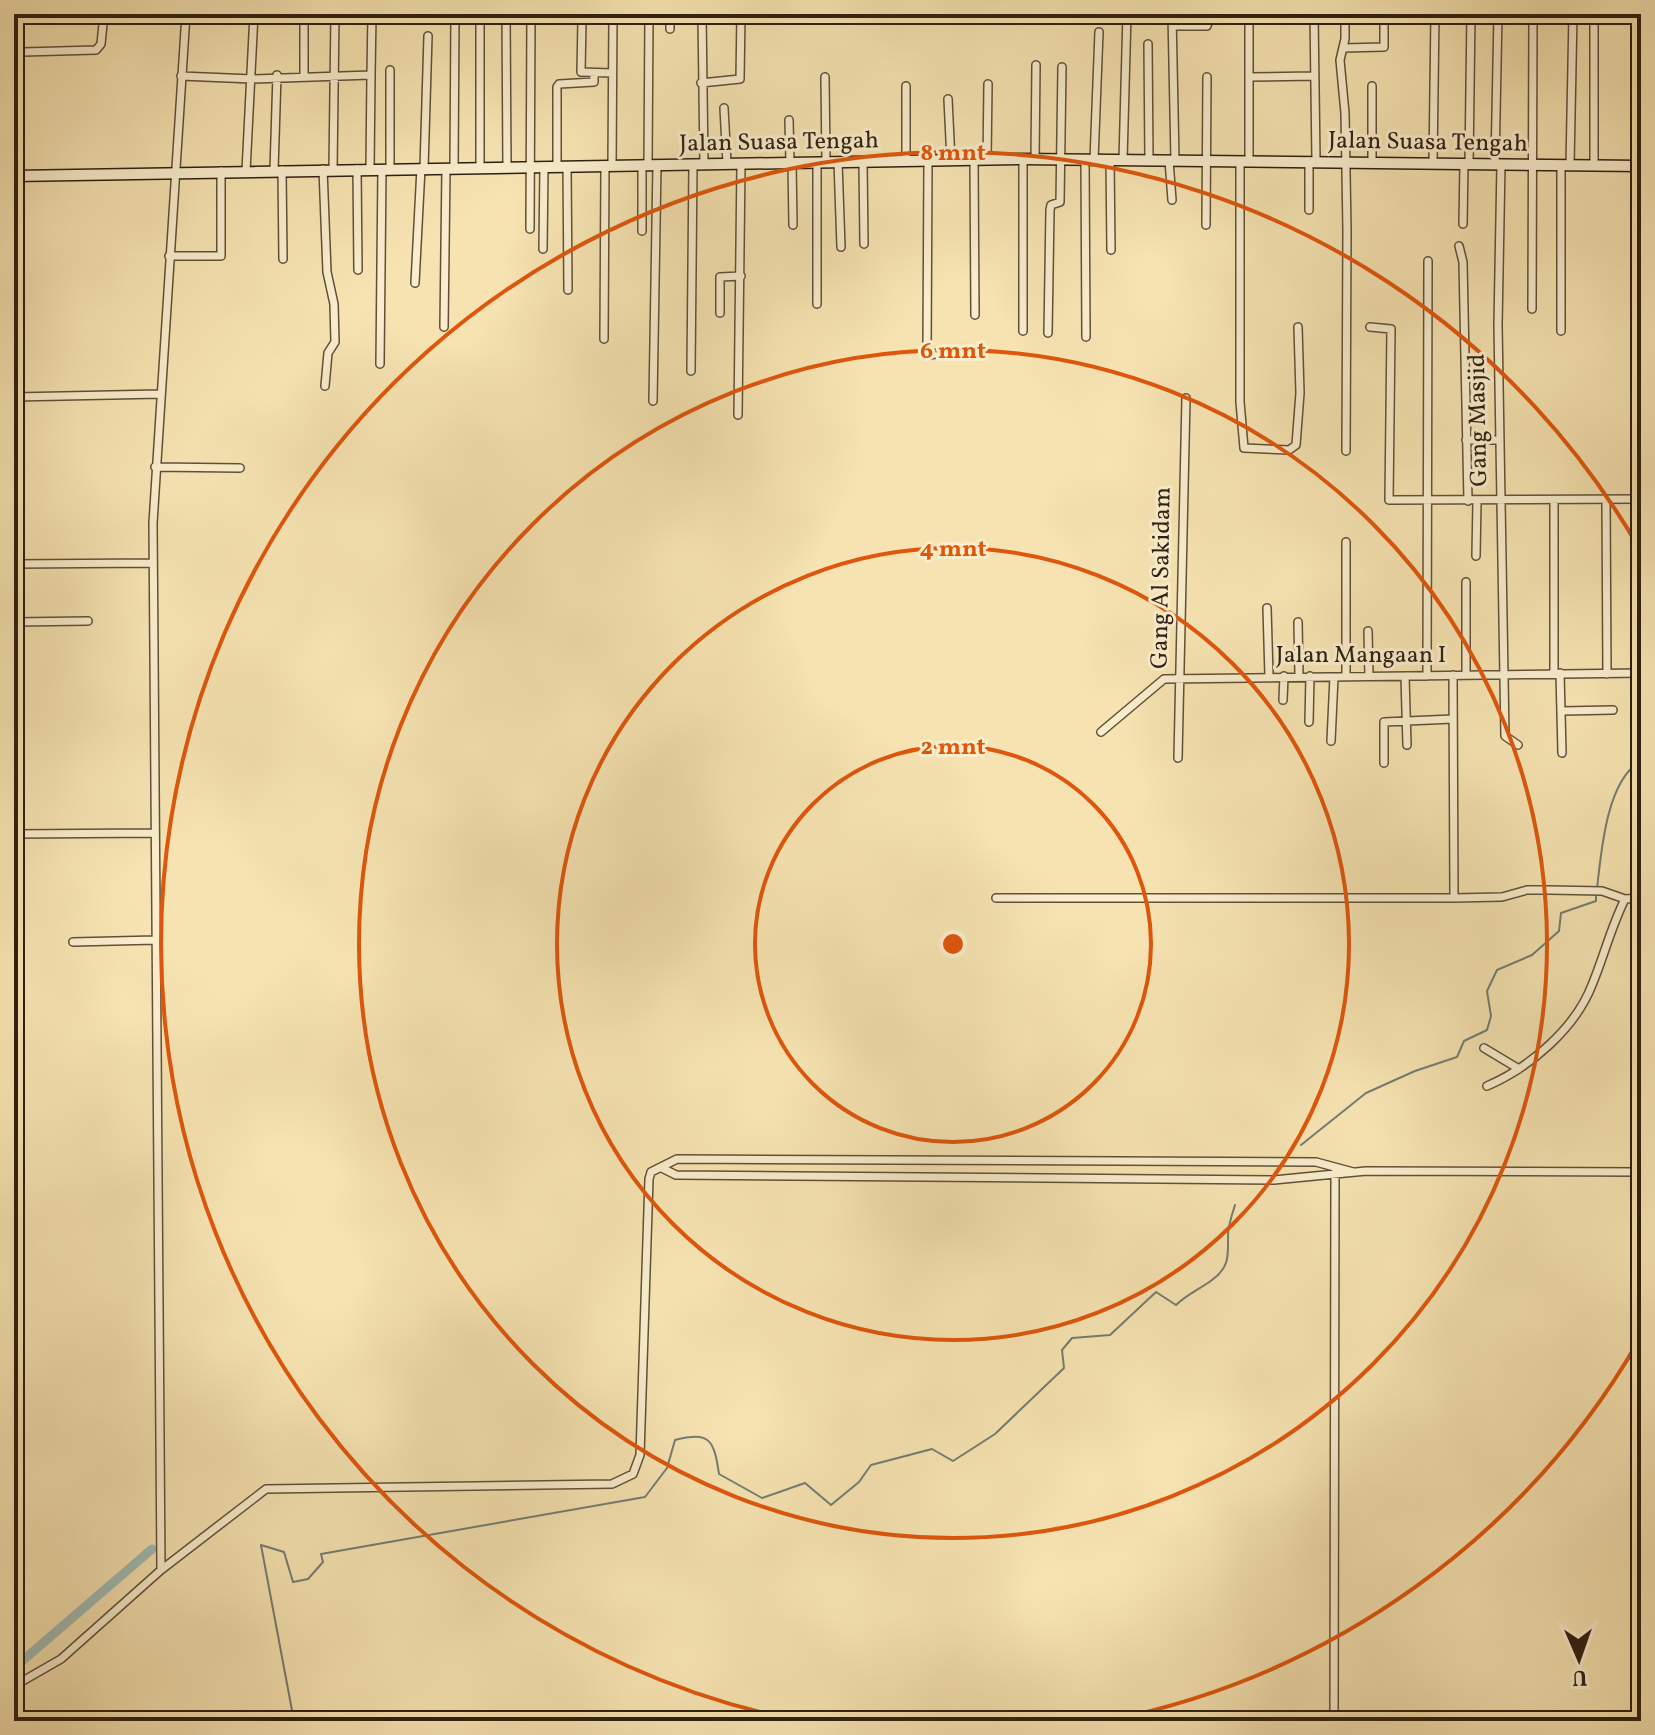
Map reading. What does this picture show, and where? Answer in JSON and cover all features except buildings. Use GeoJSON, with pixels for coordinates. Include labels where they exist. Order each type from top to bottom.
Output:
{"type":"FeatureCollection","features":[{"type":"Feature","properties":{"kind":"street"},"geometry":{"type":"LineString","coordinates":[[23,52],[96,50],[101,44],[104,14]]}},
{"type":"Feature","properties":{"kind":"street"},"geometry":{"type":"LineString","coordinates":[[161,1570],[153,563],[155,467],[173,256],[186,14]]}},
{"type":"Feature","properties":{"kind":"street"},"geometry":{"type":"LineString","coordinates":[[246,171],[254,14]]}},
{"type":"Feature","properties":{"kind":"street"},"geometry":{"type":"LineString","coordinates":[[304,14],[304,75]]}},
{"type":"Feature","properties":{"kind":"street"},"geometry":{"type":"LineString","coordinates":[[325,386],[327,357],[335,342],[334,304],[327,272],[335,14]]}},
{"type":"Feature","properties":{"kind":"street"},"geometry":{"type":"LineString","coordinates":[[370,169],[372,14]]}},
{"type":"Feature","properties":{"kind":"street"},"geometry":{"type":"LineString","coordinates":[[444,327],[455,14]]}},
{"type":"Feature","properties":{"kind":"street"},"geometry":{"type":"LineString","coordinates":[[480,14],[480,167]]}},
{"type":"Feature","properties":{"kind":"street"},"geometry":{"type":"LineString","coordinates":[[506,14],[507,167]]}},
{"type":"Feature","properties":{"kind":"street"},"geometry":{"type":"LineString","coordinates":[[530,229],[531,14]]}},
{"type":"Feature","properties":{"kind":"street"},"geometry":{"type":"LineString","coordinates":[[604,339],[613,14]]}},
{"type":"Feature","properties":{"kind":"street"},"geometry":{"type":"LineString","coordinates":[[649,14],[653,401]]}},
{"type":"Feature","properties":{"kind":"street"},"geometry":{"type":"LineString","coordinates":[[670,14],[670,29]]}},
{"type":"Feature","properties":{"kind":"street"},"geometry":{"type":"LineString","coordinates":[[691,371],[702,14]]}},
{"type":"Feature","properties":{"kind":"street"},"geometry":{"type":"LineString","coordinates":[[701,83],[740,79],[741,14]]}},
{"type":"Feature","properties":{"kind":"street"},"geometry":{"type":"LineString","coordinates":[[1123,160],[1127,14]]}},
{"type":"Feature","properties":{"kind":"street"},"geometry":{"type":"LineString","coordinates":[[1172,14],[1172,200]]}},
{"type":"Feature","properties":{"kind":"street"},"geometry":{"type":"LineString","coordinates":[[1173,26],[1207,26],[1211,14]]}},
{"type":"Feature","properties":{"kind":"street"},"geometry":{"type":"LineString","coordinates":[[1249,14],[1240,402],[1244,448],[1289,450],[1296,445],[1300,393],[1298,327]]}},
{"type":"Feature","properties":{"kind":"street"},"geometry":{"type":"LineString","coordinates":[[1309,210],[1313,161],[1314,14]]}},
{"type":"Feature","properties":{"kind":"street"},"geometry":{"type":"LineString","coordinates":[[1345,14],[1340,60],[1346,162],[1346,451]]}},
{"type":"Feature","properties":{"kind":"street"},"geometry":{"type":"LineString","coordinates":[[1343,48],[1384,47],[1384,14]]}},
{"type":"Feature","properties":{"kind":"street"},"geometry":{"type":"LineString","coordinates":[[1433,163],[1435,14]]}},
{"type":"Feature","properties":{"kind":"street"},"geometry":{"type":"LineString","coordinates":[[1463,224],[1471,14]]}},
{"type":"Feature","properties":{"kind":"street","name":"Gang Masjid"},"geometry":{"type":"LineString","coordinates":[[1498,14],[1503,675],[1505,736],[1518,745]]}},
{"type":"Feature","properties":{"kind":"street"},"geometry":{"type":"LineString","coordinates":[[1532,309],[1530,164],[1533,14]]}},
{"type":"Feature","properties":{"kind":"street"},"geometry":{"type":"LineString","coordinates":[[1561,331],[1573,14]]}},
{"type":"Feature","properties":{"kind":"street"},"geometry":{"type":"LineString","coordinates":[[1594,14],[1594,165]]}},
{"type":"Feature","properties":{"kind":"street"},"geometry":{"type":"LineString","coordinates":[[582,20],[581,72],[612,73]]}},
{"type":"Feature","properties":{"kind":"street"},"geometry":{"type":"LineString","coordinates":[[1086,337],[1090,160],[1099,32]]}},
{"type":"Feature","properties":{"kind":"street"},"geometry":{"type":"LineString","coordinates":[[415,283],[428,36]]}},
{"type":"Feature","properties":{"kind":"street"},"geometry":{"type":"LineString","coordinates":[[1148,44],[1149,160]]}},
{"type":"Feature","properties":{"kind":"street"},"geometry":{"type":"LineString","coordinates":[[1035,159],[1036,65]]}},
{"type":"Feature","properties":{"kind":"street"},"geometry":{"type":"LineString","coordinates":[[1048,333],[1050,210],[1051,205],[1060,202],[1063,160],[1062,67]]}},
{"type":"Feature","properties":{"kind":"street"},"geometry":{"type":"LineString","coordinates":[[380,364],[390,70]]}},
{"type":"Feature","properties":{"kind":"street"},"geometry":{"type":"LineString","coordinates":[[568,290],[557,87],[559,84],[594,82],[594,74]]}},
{"type":"Feature","properties":{"kind":"street"},"geometry":{"type":"LineString","coordinates":[[181,76],[252,79],[277,75],[371,75]]}},
{"type":"Feature","properties":{"kind":"street"},"geometry":{"type":"LineString","coordinates":[[277,75],[283,259]]}},
{"type":"Feature","properties":{"kind":"street"},"geometry":{"type":"LineString","coordinates":[[1249,77],[1314,76]]}},
{"type":"Feature","properties":{"kind":"street"},"geometry":{"type":"LineString","coordinates":[[817,304],[827,162],[825,77]]}},
{"type":"Feature","properties":{"kind":"street"},"geometry":{"type":"LineString","coordinates":[[1206,225],[1207,77]]}},
{"type":"Feature","properties":{"kind":"street"},"geometry":{"type":"LineString","coordinates":[[987,160],[988,84]]}},
{"type":"Feature","properties":{"kind":"street"},"geometry":{"type":"LineString","coordinates":[[906,86],[906,161]]}},
{"type":"Feature","properties":{"kind":"street"},"geometry":{"type":"LineString","coordinates":[[1372,86],[1372,162]]}},
{"type":"Feature","properties":{"kind":"street"},"geometry":{"type":"LineString","coordinates":[[948,99],[951,161]]}},
{"type":"Feature","properties":{"kind":"street"},"geometry":{"type":"LineString","coordinates":[[724,108],[727,164]]}},
{"type":"Feature","properties":{"kind":"street"},"geometry":{"type":"LineString","coordinates":[[789,120],[793,225]]}},
{"type":"Feature","properties":{"kind":"street"},"geometry":{"type":"LineString","coordinates":[[1023,159],[1023,331]]}},
{"type":"Feature","properties":{"kind":"street","name":"Jalan Suasa Tengah"},"geometry":{"type":"LineString","coordinates":[[14,176],[1023,159],[1641,166]]}},
{"type":"Feature","properties":{"kind":"street"},"geometry":{"type":"LineString","coordinates":[[974,160],[975,315]]}},
{"type":"Feature","properties":{"kind":"street"},"geometry":{"type":"LineString","coordinates":[[1110,160],[1111,250]]}},
{"type":"Feature","properties":{"kind":"street"},"geometry":{"type":"LineString","coordinates":[[928,161],[927,350],[929,355],[936,354]]}},
{"type":"Feature","properties":{"kind":"street"},"geometry":{"type":"LineString","coordinates":[[827,162],[841,247]]}},
{"type":"Feature","properties":{"kind":"street"},"geometry":{"type":"LineString","coordinates":[[863,162],[864,244]]}},
{"type":"Feature","properties":{"kind":"street"},"geometry":{"type":"LineString","coordinates":[[738,415],[741,164]]}},
{"type":"Feature","properties":{"kind":"street"},"geometry":{"type":"LineString","coordinates":[[642,231],[649,165]]}},
{"type":"Feature","properties":{"kind":"street"},"geometry":{"type":"LineString","coordinates":[[543,249],[544,166]]}},
{"type":"Feature","properties":{"kind":"street"},"geometry":{"type":"LineString","coordinates":[[357,169],[358,270]]}},
{"type":"Feature","properties":{"kind":"street"},"geometry":{"type":"LineString","coordinates":[[173,256],[222,254],[221,171]]}},
{"type":"Feature","properties":{"kind":"street"},"geometry":{"type":"LineString","coordinates":[[1459,246],[1463,262],[1466,440],[1476,556]]}},
{"type":"Feature","properties":{"kind":"street"},"geometry":{"type":"LineString","coordinates":[[1427,676],[1428,261]]}},
{"type":"Feature","properties":{"kind":"street"},"geometry":{"type":"LineString","coordinates":[[720,313],[720,277],[741,276]]}},
{"type":"Feature","properties":{"kind":"street"},"geometry":{"type":"LineString","coordinates":[[1370,327],[1391,329],[1389,500],[1641,499]]}},
{"type":"Feature","properties":{"kind":"street"},"geometry":{"type":"LineString","coordinates":[[14,397],[160,394]]}},
{"type":"Feature","properties":{"kind":"street","name":"Gang Al Sakidam"},"geometry":{"type":"LineString","coordinates":[[1178,758],[1186,398]]}},
{"type":"Feature","properties":{"kind":"street"},"geometry":{"type":"LineString","coordinates":[[1466,440],[1500,440]]}},
{"type":"Feature","properties":{"kind":"street"},"geometry":{"type":"LineString","coordinates":[[155,467],[240,468]]}},
{"type":"Feature","properties":{"kind":"street"},"geometry":{"type":"LineString","coordinates":[[1606,499],[1607,674]]}},
{"type":"Feature","properties":{"kind":"street"},"geometry":{"type":"LineString","coordinates":[[1554,500],[1557,674],[1562,711],[1562,753]]}},
{"type":"Feature","properties":{"kind":"street"},"geometry":{"type":"LineString","coordinates":[[1346,542],[1346,677]]}},
{"type":"Feature","properties":{"kind":"street"},"geometry":{"type":"LineString","coordinates":[[14,564],[153,563]]}},
{"type":"Feature","properties":{"kind":"street"},"geometry":{"type":"LineString","coordinates":[[1466,582],[1466,675]]}},
{"type":"Feature","properties":{"kind":"street"},"geometry":{"type":"LineString","coordinates":[[1267,608],[1269,676]]}},
{"type":"Feature","properties":{"kind":"street"},"geometry":{"type":"LineString","coordinates":[[14,622],[88,621]]}},
{"type":"Feature","properties":{"kind":"street"},"geometry":{"type":"LineString","coordinates":[[1298,622],[1299,676]]}},
{"type":"Feature","properties":{"kind":"street"},"geometry":{"type":"LineString","coordinates":[[1368,631],[1369,676]]}},
{"type":"Feature","properties":{"kind":"street","name":"Jalan Mangaan I"},"geometry":{"type":"LineString","coordinates":[[1101,732],[1162,680],[1269,676],[1641,673]]}},
{"type":"Feature","properties":{"kind":"street"},"geometry":{"type":"LineString","coordinates":[[1453,675],[1454,898]]}},
{"type":"Feature","properties":{"kind":"street"},"geometry":{"type":"LineString","coordinates":[[1283,700],[1284,676]]}},
{"type":"Feature","properties":{"kind":"street"},"geometry":{"type":"LineString","coordinates":[[1309,722],[1310,676]]}},
{"type":"Feature","properties":{"kind":"street"},"geometry":{"type":"LineString","coordinates":[[1331,741],[1334,677]]}},
{"type":"Feature","properties":{"kind":"street"},"geometry":{"type":"LineString","coordinates":[[1405,677],[1407,745]]}},
{"type":"Feature","properties":{"kind":"street"},"geometry":{"type":"LineString","coordinates":[[1562,711],[1613,710]]}},
{"type":"Feature","properties":{"kind":"street"},"geometry":{"type":"LineString","coordinates":[[1384,763],[1382,723],[1453,719]]}},
{"type":"Feature","properties":{"kind":"street"},"geometry":{"type":"LineString","coordinates":[[14,834],[154,833]]}},
{"type":"Feature","properties":{"kind":"street"},"geometry":{"type":"LineString","coordinates":[[996,898],[1454,898],[1502,897],[1527,890],[1598,891],[1625,899],[1641,898]]}},
{"type":"Feature","properties":{"kind":"street"},"geometry":{"type":"LineString","coordinates":[[1487,1086],[1519,1069],[1568,1024],[1592,988],[1613,922],[1625,899]]}},
{"type":"Feature","properties":{"kind":"street"},"geometry":{"type":"LineString","coordinates":[[73,942],[156,940]]}},
{"type":"Feature","properties":{"kind":"street"},"geometry":{"type":"LineString","coordinates":[[1484,1048],[1519,1069]]}},
{"type":"Feature","properties":{"kind":"street"},"geometry":{"type":"LineString","coordinates":[[14,1686],[61,1659],[161,1570],[266,1489],[612,1484],[633,1474],[640,1455],[649,1179],[651,1172],[677,1159],[1303,1162],[1335,1171]]}},
{"type":"Feature","properties":{"kind":"street"},"geometry":{"type":"LineString","coordinates":[[662,1168],[676,1175],[1274,1180],[1335,1171],[1641,1172]]}},
{"type":"Feature","properties":{"kind":"street"},"geometry":{"type":"LineString","coordinates":[[1334,1721],[1335,1171]]}},
{"type":"Feature","properties":{"kind":"waterway"},"geometry":{"type":"LineString","coordinates":[[1597,889],[1603,838],[1613,801],[1629,771],[1641,761]]}},
{"type":"Feature","properties":{"kind":"waterway"},"geometry":{"type":"LineString","coordinates":[[1301,1145],[1366,1093],[1415,1071],[1457,1057],[1464,1041],[1487,1030],[1491,1016],[1487,991],[1497,970],[1532,955],[1559,931],[1561,913],[1596,901],[1596,895]]}},
{"type":"Feature","properties":{"kind":"waterway"},"geometry":{"type":"LineString","coordinates":[[294,1721],[261,1545],[284,1552],[293,1582],[308,1579],[323,1562],[321,1554],[645,1497],[667,1468],[675,1440],[687,1437],[708,1441],[715,1453],[719,1474],[762,1498],[805,1483],[831,1505],[859,1482],[871,1465],[932,1449],[953,1461],[995,1434],[1064,1368],[1062,1350],[1072,1338],[1110,1335],[1156,1292],[1176,1305],[1212,1280],[1227,1260],[1229,1228],[1235,1205]]}},
{"type":"Feature","properties":{"kind":"waterway"},"geometry":{"type":"LineString","coordinates":[[14,1668],[152,1549]]}}]}
